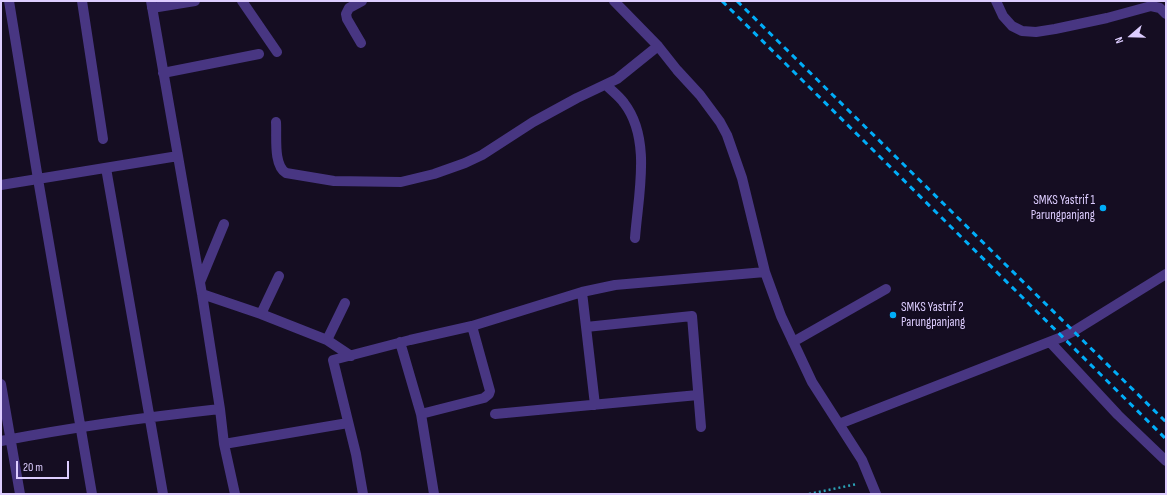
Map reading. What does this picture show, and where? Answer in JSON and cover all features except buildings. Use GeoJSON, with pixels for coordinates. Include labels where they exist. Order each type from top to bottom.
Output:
{"type":"FeatureCollection","features":[{"type":"Feature","properties":{"kind":"street"},"geometry":{"type":"LineString","coordinates":[[9,1],[92,494]]}},
{"type":"Feature","properties":{"kind":"street"},"geometry":{"type":"LineString","coordinates":[[82,1],[102,139]]}},
{"type":"Feature","properties":{"kind":"street"},"geometry":{"type":"LineString","coordinates":[[195,1],[152,4],[202,294],[224,444],[235,494]]}},
{"type":"Feature","properties":{"kind":"street"},"geometry":{"type":"LineString","coordinates":[[242,1],[277,52]]}},
{"type":"Feature","properties":{"kind":"street"},"geometry":{"type":"LineString","coordinates":[[361,43],[347,19],[346,14],[349,8],[362,1]]}},
{"type":"Feature","properties":{"kind":"street"},"geometry":{"type":"LineString","coordinates":[[614,1],[658,46],[700,95],[720,122],[727,135],[742,178],[766,272],[781,316],[812,382],[862,460],[876,494]]}},
{"type":"Feature","properties":{"kind":"street"},"geometry":{"type":"LineString","coordinates":[[996,1],[1003,16],[1012,26],[1022,31],[1036,32],[1056,29],[1107,18],[1151,6],[1160,8],[1166,14]]}},
{"type":"Feature","properties":{"kind":"street"},"geometry":{"type":"LineString","coordinates":[[276,122],[278,162],[281,170],[286,173],[334,181],[401,182],[434,174],[465,163],[497,146],[533,122],[577,98],[617,79],[658,46]]}},
{"type":"Feature","properties":{"kind":"street"},"geometry":{"type":"LineString","coordinates":[[163,73],[258,54]]}},
{"type":"Feature","properties":{"kind":"street"},"geometry":{"type":"LineString","coordinates":[[606,85],[624,102],[635,122],[639,135],[642,154],[635,238]]}},
{"type":"Feature","properties":{"kind":"street"},"geometry":{"type":"LineString","coordinates":[[1,185],[178,156]]}},
{"type":"Feature","properties":{"kind":"street"},"geometry":{"type":"LineString","coordinates":[[106,168],[163,494]]}},
{"type":"Feature","properties":{"kind":"street"},"geometry":{"type":"LineString","coordinates":[[200,282],[224,224]]}},
{"type":"Feature","properties":{"kind":"street"},"geometry":{"type":"LineString","coordinates":[[363,494],[333,360],[400,342],[472,326],[582,292],[615,285],[766,272]]}},
{"type":"Feature","properties":{"kind":"street"},"geometry":{"type":"LineString","coordinates":[[839,424],[1050,342],[1074,331],[1166,274]]}},
{"type":"Feature","properties":{"kind":"street"},"geometry":{"type":"LineString","coordinates":[[261,314],[279,276]]}},
{"type":"Feature","properties":{"kind":"street"},"geometry":{"type":"LineString","coordinates":[[793,342],[886,289]]}},
{"type":"Feature","properties":{"kind":"street"},"geometry":{"type":"LineString","coordinates":[[582,292],[595,405]]}},
{"type":"Feature","properties":{"kind":"street"},"geometry":{"type":"LineString","coordinates":[[202,294],[261,314],[327,340],[351,356]]}},
{"type":"Feature","properties":{"kind":"street"},"geometry":{"type":"LineString","coordinates":[[327,340],[345,304]]}},
{"type":"Feature","properties":{"kind":"street"},"geometry":{"type":"LineString","coordinates":[[586,327],[692,316],[701,427]]}},
{"type":"Feature","properties":{"kind":"street"},"geometry":{"type":"LineString","coordinates":[[421,414],[484,398],[489,394],[490,391],[472,326]]}},
{"type":"Feature","properties":{"kind":"street"},"geometry":{"type":"LineString","coordinates":[[400,342],[421,414],[434,494]]}},
{"type":"Feature","properties":{"kind":"street"},"geometry":{"type":"LineString","coordinates":[[1050,342],[1118,415],[1166,461]]}},
{"type":"Feature","properties":{"kind":"street"},"geometry":{"type":"LineString","coordinates":[[1,384],[6,440],[20,494]]}},
{"type":"Feature","properties":{"kind":"street"},"geometry":{"type":"LineString","coordinates":[[494,414],[698,395]]}},
{"type":"Feature","properties":{"kind":"street"},"geometry":{"type":"LineString","coordinates":[[6,440],[149,417],[220,409]]}},
{"type":"Feature","properties":{"kind":"street"},"geometry":{"type":"LineString","coordinates":[[224,444],[348,423]]}},
{"type":"Feature","properties":{"kind":"path"},"geometry":{"type":"LineString","coordinates":[[809,494],[871,481]]}},
{"type":"Feature","properties":{"kind":"railway"},"geometry":{"type":"LineString","coordinates":[[722,1],[1166,439]]}},
{"type":"Feature","properties":{"kind":"railway"},"geometry":{"type":"LineString","coordinates":[[737,1],[1166,422]]}},
{"type":"Feature","properties":{"kind":"place","name":"SMKS Yastrif 1 Parungpanjang"},"geometry":{"type":"Point","coordinates":[1103,208]}},
{"type":"Feature","properties":{"kind":"place","name":"SMKS Yastrif 2 Parungpanjang"},"geometry":{"type":"Point","coordinates":[893,315]}}]}
